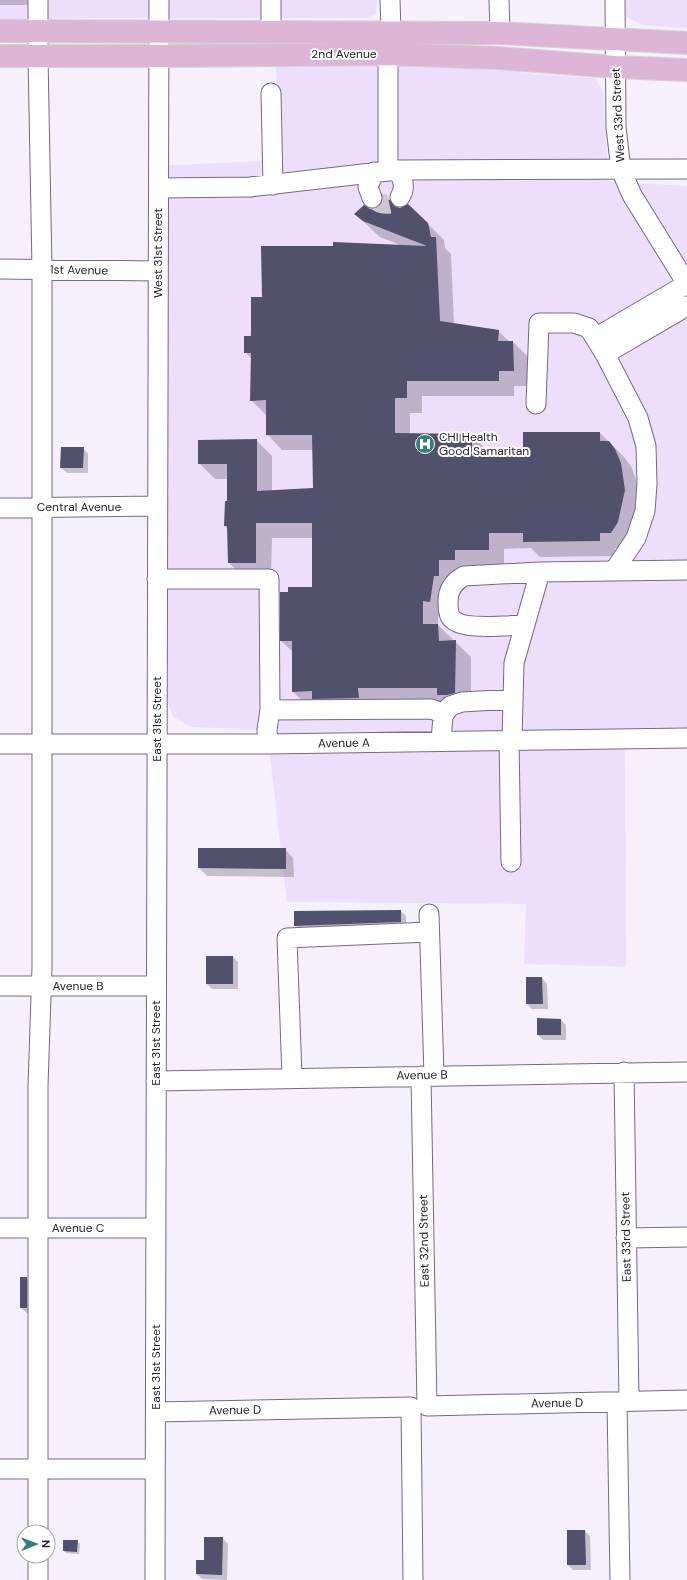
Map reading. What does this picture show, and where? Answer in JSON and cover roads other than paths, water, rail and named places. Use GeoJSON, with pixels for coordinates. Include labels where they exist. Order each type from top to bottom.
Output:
{"type":"FeatureCollection","features":[{"type":"Feature","properties":{"kind":"main road","name":"2nd Avenue"},"geometry":{"type":"LineString","coordinates":[[0,31],[500,32],[615,40],[687,43]]}},
{"type":"Feature","properties":{"kind":"main road","name":"2nd Avenue"},"geometry":{"type":"LineString","coordinates":[[0,56],[388,54],[498,58],[615,67],[687,70]]}},
{"type":"Feature","properties":{"kind":"street"},"geometry":{"type":"LineString","coordinates":[[38,0],[42,269],[42,744],[41,986],[38,1086],[38,1524]]}},
{"type":"Feature","properties":{"kind":"street","name":"West 31st Street"},"geometry":{"type":"LineString","coordinates":[[157,506],[159,0]]}},
{"type":"Feature","properties":{"kind":"street"},"geometry":{"type":"LineString","coordinates":[[271,0],[271,31]]}},
{"type":"Feature","properties":{"kind":"street"},"geometry":{"type":"LineString","coordinates":[[390,0],[391,32]]}},
{"type":"Feature","properties":{"kind":"street"},"geometry":{"type":"LineString","coordinates":[[500,0],[500,32]]}},
{"type":"Feature","properties":{"kind":"street","name":"West 33rd Street"},"geometry":{"type":"LineString","coordinates":[[615,0],[616,127],[621,170],[632,195],[687,284]]}},
{"type":"Feature","properties":{"kind":"street"},"geometry":{"type":"LineString","coordinates":[[386,171],[388,54]]}},
{"type":"Feature","properties":{"kind":"street"},"geometry":{"type":"LineString","coordinates":[[271,93],[273,185]]}},
{"type":"Feature","properties":{"kind":"street"},"geometry":{"type":"LineString","coordinates":[[158,188],[250,187],[386,171],[687,169]]}},
{"type":"Feature","properties":{"kind":"street"},"geometry":{"type":"LineString","coordinates":[[372,198],[368,187],[369,182],[386,171],[401,175],[404,183],[404,189],[400,197]]}},
{"type":"Feature","properties":{"kind":"street","name":"1st Avenue"},"geometry":{"type":"LineString","coordinates":[[0,269],[158,271]]}},
{"type":"Feature","properties":{"kind":"street"},"geometry":{"type":"LineString","coordinates":[[600,346],[687,284]]}},
{"type":"Feature","properties":{"kind":"street"},"geometry":{"type":"LineString","coordinates":[[600,346],[687,306]]}},
{"type":"Feature","properties":{"kind":"street"},"geometry":{"type":"LineString","coordinates":[[536,404],[539,323],[574,323],[589,328],[638,418],[646,446],[647,484],[645,511],[636,538],[614,571]]}},
{"type":"Feature","properties":{"kind":"street","name":"Central Avenue"},"geometry":{"type":"LineString","coordinates":[[0,508],[157,506]]}},
{"type":"Feature","properties":{"kind":"street","name":"East 31st Street"},"geometry":{"type":"LineString","coordinates":[[155,1580],[157,506]]}},
{"type":"Feature","properties":{"kind":"street"},"geometry":{"type":"LineString","coordinates":[[525,625],[475,627],[457,622],[450,616],[448,597],[451,588],[456,581],[464,576],[540,572],[687,570]]}},
{"type":"Feature","properties":{"kind":"street"},"geometry":{"type":"LineString","coordinates":[[511,862],[510,740],[514,663],[540,572]]}},
{"type":"Feature","properties":{"kind":"street"},"geometry":{"type":"LineString","coordinates":[[157,579],[269,578],[270,710],[267,730],[268,744]]}},
{"type":"Feature","properties":{"kind":"street"},"geometry":{"type":"LineString","coordinates":[[441,741],[443,716],[450,706],[462,702],[513,699]]}},
{"type":"Feature","properties":{"kind":"street"},"geometry":{"type":"LineString","coordinates":[[270,710],[431,709],[437,711],[443,716]]}},
{"type":"Feature","properties":{"kind":"street","name":"Avenue A"},"geometry":{"type":"LineString","coordinates":[[0,744],[268,744],[687,738]]}},
{"type":"Feature","properties":{"kind":"street","name":"East 32nd Street"},"geometry":{"type":"LineString","coordinates":[[292,1077],[287,938],[429,923],[419,1407],[413,1580]]}},
{"type":"Feature","properties":{"kind":"street","name":"Avenue B"},"geometry":{"type":"LineString","coordinates":[[0,986],[156,986]]}},
{"type":"Feature","properties":{"kind":"street","name":"East 33rd Street"},"geometry":{"type":"LineString","coordinates":[[620,1580],[626,1238],[624,1072]]}},
{"type":"Feature","properties":{"kind":"street","name":"Avenue B"},"geometry":{"type":"LineString","coordinates":[[156,1081],[292,1077],[687,1072]]}},
{"type":"Feature","properties":{"kind":"street","name":"Avenue C"},"geometry":{"type":"LineString","coordinates":[[0,1228],[156,1228]]}},
{"type":"Feature","properties":{"kind":"street"},"geometry":{"type":"LineString","coordinates":[[626,1238],[687,1237]]}},
{"type":"Feature","properties":{"kind":"street","name":"Avenue D"},"geometry":{"type":"LineString","coordinates":[[156,1412],[687,1400]]}},
{"type":"Feature","properties":{"kind":"street"},"geometry":{"type":"LineString","coordinates":[[0,1469],[155,1469]]}},
{"type":"Feature","properties":{"kind":"street"},"geometry":{"type":"LineString","coordinates":[[38,1564],[38,1580]]}},
{"type":"Feature","properties":{"kind":"tunnel"},"geometry":{"type":"LineString","coordinates":[[372,198],[379,203],[390,204],[400,197]]}},
{"type":"Feature","properties":{"kind":"place","name":"CHI Health Good Samaritan"},"geometry":{"type":"Point","coordinates":[425,444]}}]}
